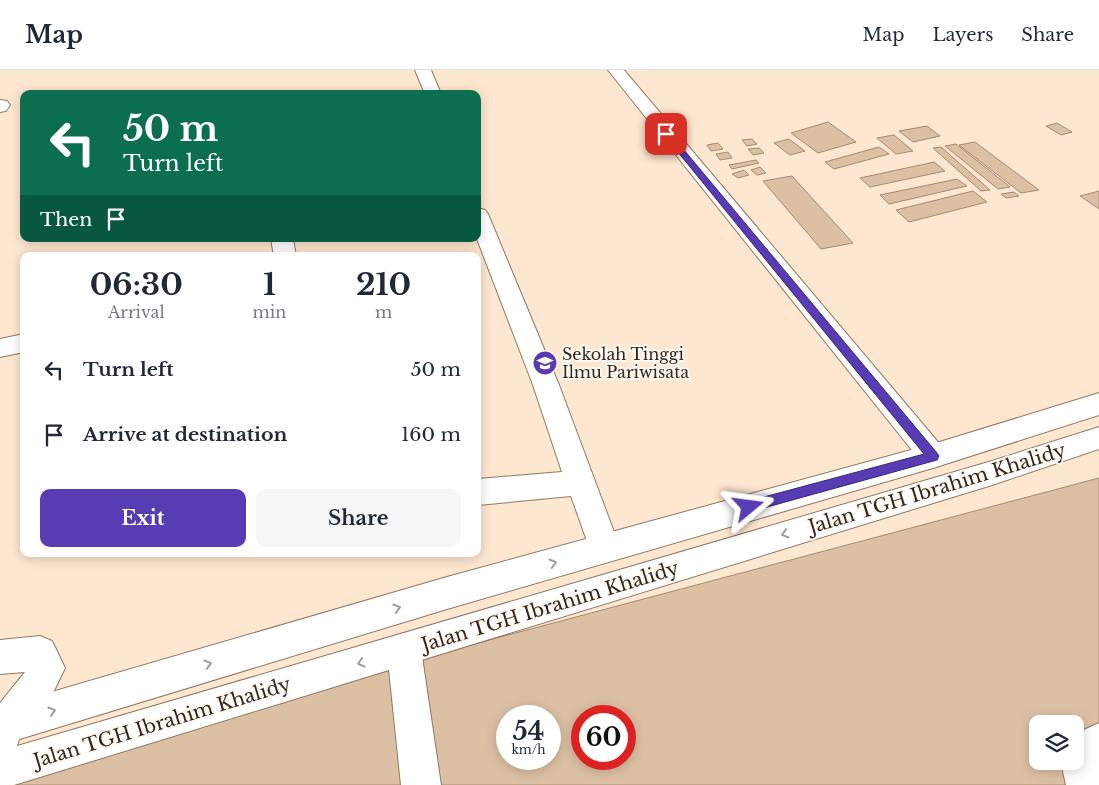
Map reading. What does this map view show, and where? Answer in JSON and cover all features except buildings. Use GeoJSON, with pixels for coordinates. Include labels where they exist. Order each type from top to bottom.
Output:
{"type":"FeatureCollection","features":[{"type":"Feature","properties":{"kind":"main road"},"geometry":{"type":"LineString","coordinates":[[424,70],[432,90]]}},
{"type":"Feature","properties":{"kind":"main road"},"geometry":{"type":"LineString","coordinates":[[616,70],[933,456]]}},
{"type":"Feature","properties":{"kind":"main road"},"geometry":{"type":"LineString","coordinates":[[481,222],[546,385],[604,548]]}},
{"type":"Feature","properties":{"kind":"main road"},"geometry":{"type":"LineString","coordinates":[[0,348],[20,344]]}},
{"type":"Feature","properties":{"kind":"main road","name":"Jalan TGH Ibrahim Khalidy"},"geometry":{"type":"LineString","coordinates":[[2,731],[604,548],[933,456],[1099,404]]}},
{"type":"Feature","properties":{"kind":"main road","name":"Jalan TGH Ibrahim Khalidy"},"geometry":{"type":"LineString","coordinates":[[0,770],[404,650],[853,513],[992,473],[1099,438]]}},
{"type":"Feature","properties":{"kind":"main road"},"geometry":{"type":"LineString","coordinates":[[481,492],[580,483]]}},
{"type":"Feature","properties":{"kind":"main road"},"geometry":{"type":"LineString","coordinates":[[404,650],[421,785]]}},
{"type":"Feature","properties":{"kind":"main road"},"geometry":{"type":"LineString","coordinates":[[0,657],[40,652],[47,668],[35,690],[2,731]]}},
{"type":"Feature","properties":{"kind":"main road"},"geometry":{"type":"LineString","coordinates":[[1086,785],[1080,763],[1081,756],[1083,750],[1099,742]]}},
{"type":"Feature","properties":{"kind":"place","name":"Sekolah Tinggi Ilmu Pariwisata"},"geometry":{"type":"Point","coordinates":[545,363]}},
{"type":"Feature","properties":{"kind":"route"},"geometry":{"type":"LineString","coordinates":[[666,134],[933,456],[749,507]]}}]}
